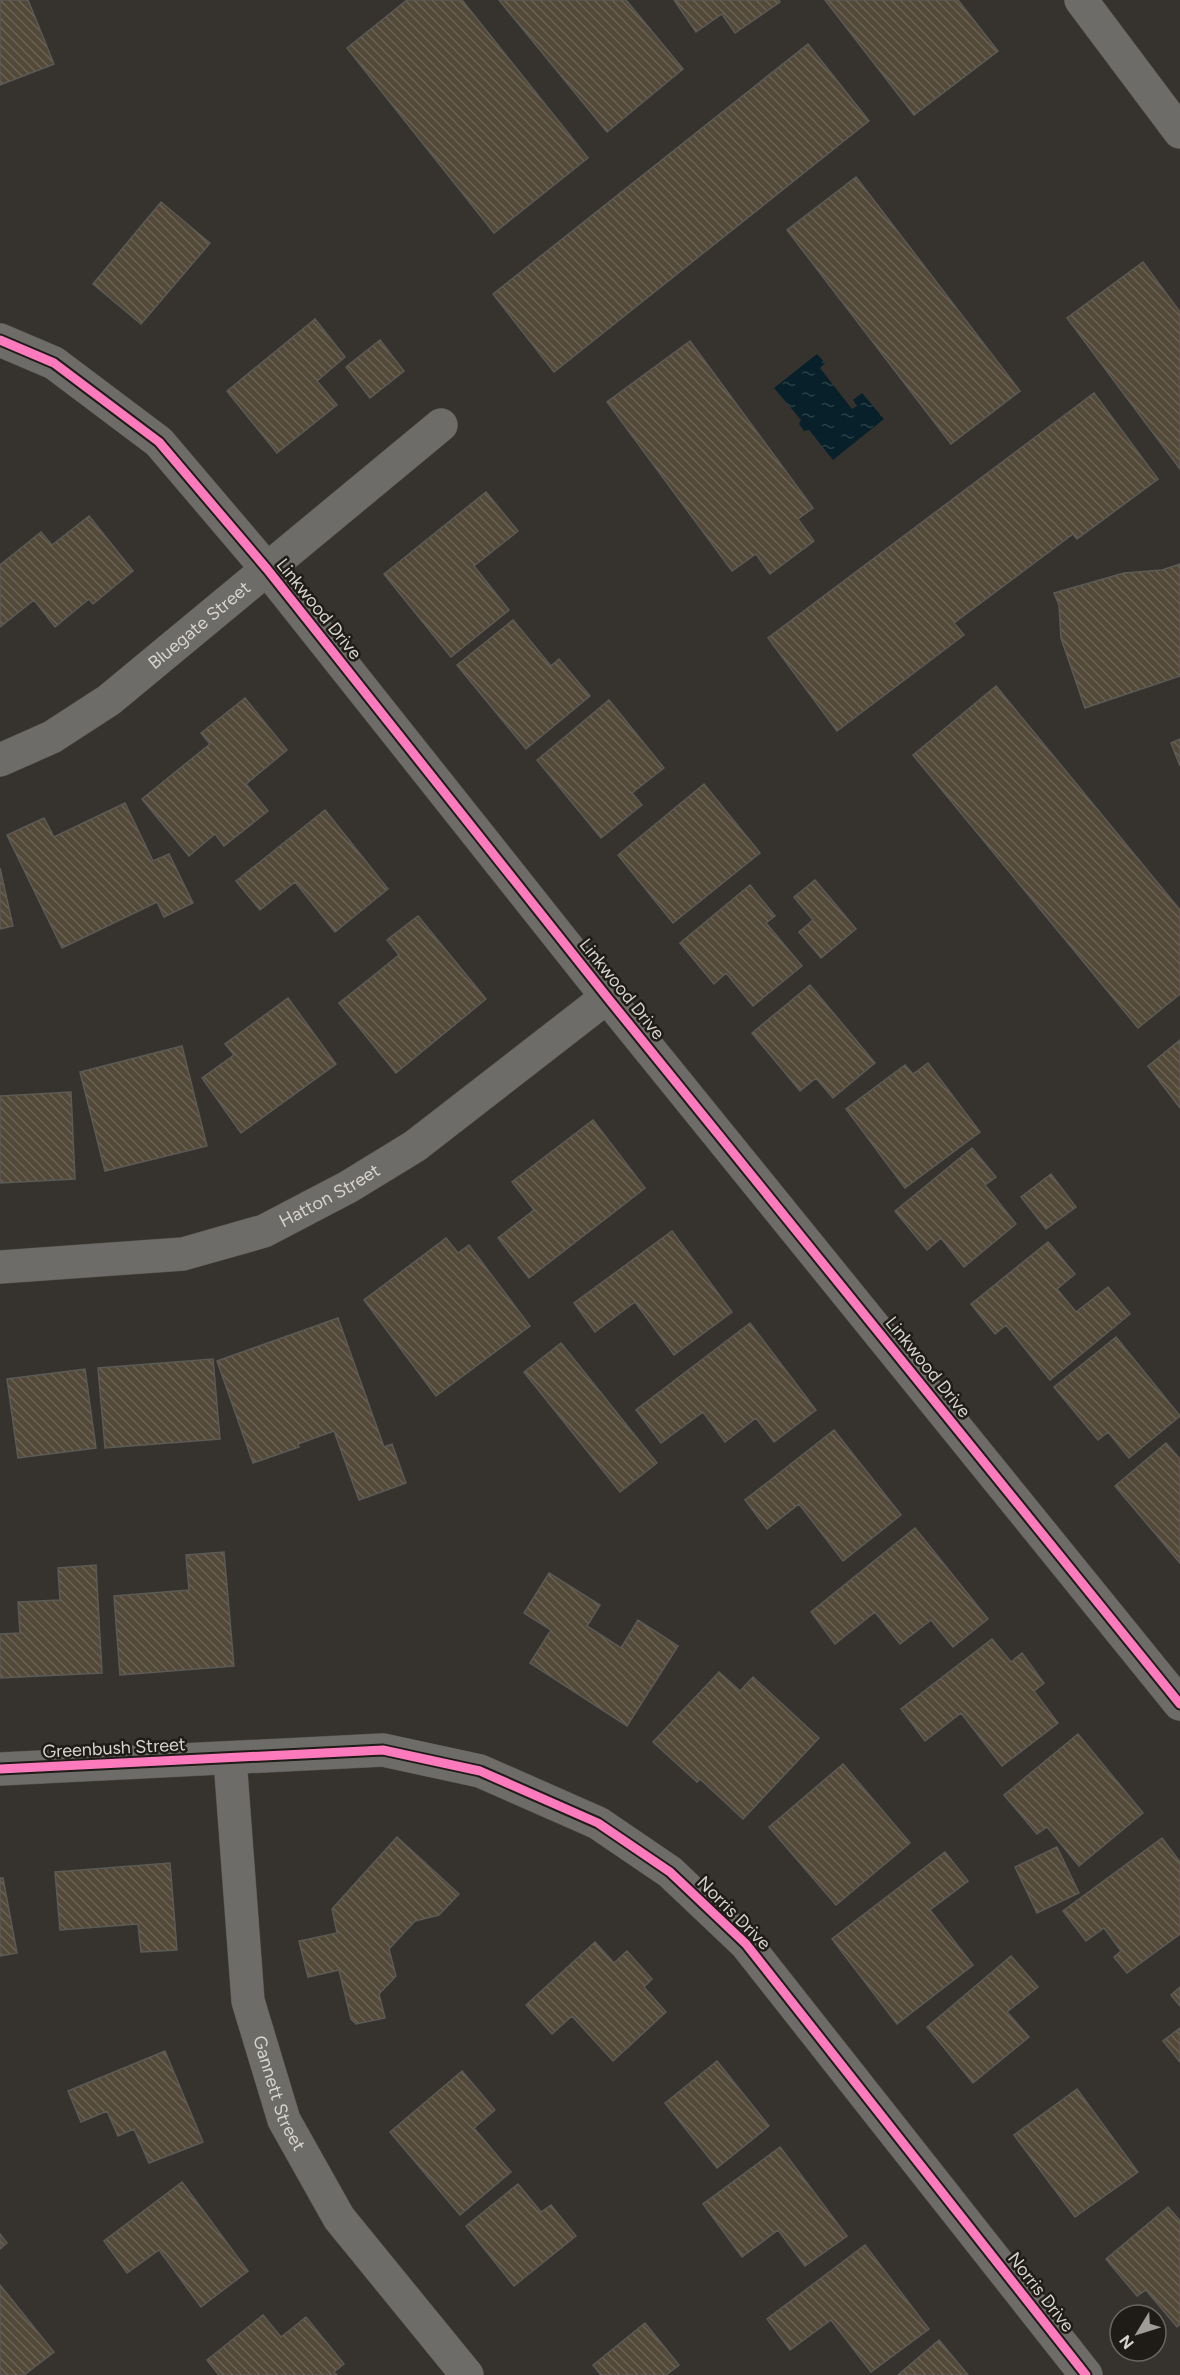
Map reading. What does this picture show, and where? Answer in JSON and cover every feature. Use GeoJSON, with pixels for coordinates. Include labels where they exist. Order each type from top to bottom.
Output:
{"type":"FeatureCollection","features":[{"type":"Feature","properties":{"kind":"street"},"geometry":{"type":"LineString","coordinates":[[1081,0],[1180,132]]}},
{"type":"Feature","properties":{"kind":"street","name":"Linkwood Drive"},"geometry":{"type":"LineString","coordinates":[[0,340],[54,363],[159,442],[267,569],[607,997],[1180,1704]]}},
{"type":"Feature","properties":{"kind":"street","name":"Bluegate Street"},"geometry":{"type":"LineString","coordinates":[[0,760],[52,737],[109,700],[441,425]]}},
{"type":"Feature","properties":{"kind":"street","name":"Hatton Street"},"geometry":{"type":"LineString","coordinates":[[0,1267],[183,1254],[264,1231],[348,1187],[416,1146],[607,997]]}},
{"type":"Feature","properties":{"kind":"street","name":"Norris Drive"},"geometry":{"type":"LineString","coordinates":[[230,1759],[383,1750],[480,1771],[598,1823],[670,1872],[746,1944],[1086,2375]]}},
{"type":"Feature","properties":{"kind":"street","name":"Greenbush Street"},"geometry":{"type":"LineString","coordinates":[[0,1769],[230,1759]]}},
{"type":"Feature","properties":{"kind":"street","name":"Gannett Street"},"geometry":{"type":"LineString","coordinates":[[230,1759],[248,2001],[284,2120],[339,2218],[467,2375]]}},
{"type":"Feature","properties":{"kind":"water"},"geometry":{"type":"Polygon","coordinates":[[[817,354],[825,363],[820,368],[852,409],[857,406],[853,400],[862,393],[884,419],[833,460],[809,430],[804,431],[799,424],[801,420],[774,388],[817,354]]]}},
{"type":"Feature","properties":{"kind":"building"},"geometry":{"type":"Polygon","coordinates":[[[0,0],[28,0],[54,64],[0,85],[0,0]]]}},
{"type":"Feature","properties":{"kind":"building"},"geometry":{"type":"Polygon","coordinates":[[[407,0],[462,0],[588,158],[494,233],[347,48],[407,0]]]}},
{"type":"Feature","properties":{"kind":"building"},"geometry":{"type":"Polygon","coordinates":[[[499,0],[626,0],[683,69],[607,132],[499,0]]]}},
{"type":"Feature","properties":{"kind":"building"},"geometry":{"type":"Polygon","coordinates":[[[674,0],[779,0],[780,2],[735,33],[722,14],[696,32],[674,0]]]}},
{"type":"Feature","properties":{"kind":"building"},"geometry":{"type":"Polygon","coordinates":[[[825,0],[958,0],[998,51],[914,115],[825,0]]]}},
{"type":"Feature","properties":{"kind":"building"},"geometry":{"type":"Polygon","coordinates":[[[808,44],[869,121],[554,372],[493,294],[808,44]]]}},
{"type":"Feature","properties":{"kind":"building"},"geometry":{"type":"Polygon","coordinates":[[[856,177],[1020,391],[951,444],[787,230],[856,177]]]}},
{"type":"Feature","properties":{"kind":"building"},"geometry":{"type":"Polygon","coordinates":[[[161,202],[210,243],[141,324],[93,284],[161,202]]]}},
{"type":"Feature","properties":{"kind":"building"},"geometry":{"type":"Polygon","coordinates":[[[1143,262],[1180,312],[1180,469],[1067,318],[1143,262]]]}},
{"type":"Feature","properties":{"kind":"building"},"geometry":{"type":"Polygon","coordinates":[[[315,319],[345,357],[317,381],[337,405],[277,453],[227,391],[315,319]]]}},
{"type":"Feature","properties":{"kind":"building"},"geometry":{"type":"Polygon","coordinates":[[[380,340],[404,371],[370,398],[346,367],[380,340]]]}},
{"type":"Feature","properties":{"kind":"building"},"geometry":{"type":"Polygon","coordinates":[[[690,341],[813,508],[798,519],[814,541],[770,574],[756,554],[732,571],[607,402],[690,341]]]}},
{"type":"Feature","properties":{"kind":"building"},"geometry":{"type":"Polygon","coordinates":[[[1094,393],[1158,479],[1077,539],[1073,534],[954,623],[964,635],[837,731],[768,638],[1094,393]]]}},
{"type":"Feature","properties":{"kind":"building"},"geometry":{"type":"Polygon","coordinates":[[[486,492],[518,531],[474,566],[509,610],[451,657],[384,574],[486,492]]]}},
{"type":"Feature","properties":{"kind":"building"},"geometry":{"type":"Polygon","coordinates":[[[89,516],[133,571],[93,604],[89,599],[55,627],[34,600],[0,627],[0,565],[41,532],[52,545],[89,516]]]}},
{"type":"Feature","properties":{"kind":"building"},"geometry":{"type":"Polygon","coordinates":[[[1180,564],[1180,676],[1085,708],[1061,638],[1059,605],[1054,593],[1124,573],[1162,570],[1180,564]]]}},
{"type":"Feature","properties":{"kind":"building"},"geometry":{"type":"Polygon","coordinates":[[[513,620],[551,666],[559,659],[590,696],[526,749],[457,665],[513,620]]]}},
{"type":"Feature","properties":{"kind":"building"},"geometry":{"type":"Polygon","coordinates":[[[996,686],[1180,910],[1180,994],[1138,1028],[913,755],[996,686]]]}},
{"type":"Feature","properties":{"kind":"building"},"geometry":{"type":"Polygon","coordinates":[[[245,698],[287,750],[246,784],[268,811],[224,846],[215,834],[189,856],[142,799],[210,744],[201,733],[245,698]]]}},
{"type":"Feature","properties":{"kind":"building"},"geometry":{"type":"Polygon","coordinates":[[[609,700],[664,768],[632,793],[642,805],[601,838],[537,760],[609,700]]]}},
{"type":"Feature","properties":{"kind":"building"},"geometry":{"type":"Polygon","coordinates":[[[1180,739],[1180,766],[1171,743],[1180,739]]]}},
{"type":"Feature","properties":{"kind":"building"},"geometry":{"type":"Polygon","coordinates":[[[704,784],[760,853],[673,923],[618,855],[704,784]]]}},
{"type":"Feature","properties":{"kind":"building"},"geometry":{"type":"Polygon","coordinates":[[[125,803],[153,861],[169,854],[193,903],[164,917],[157,902],[62,948],[7,835],[44,818],[54,837],[125,803]]]}},
{"type":"Feature","properties":{"kind":"building"},"geometry":{"type":"Polygon","coordinates":[[[325,810],[388,889],[335,932],[295,882],[260,910],[236,881],[325,810]]]}},
{"type":"Feature","properties":{"kind":"building"},"geometry":{"type":"Polygon","coordinates":[[[0,868],[13,926],[0,929],[0,868]]]}},
{"type":"Feature","properties":{"kind":"building"},"geometry":{"type":"Polygon","coordinates":[[[815,880],[856,929],[821,958],[799,932],[813,920],[794,897],[815,880]]]}},
{"type":"Feature","properties":{"kind":"building"},"geometry":{"type":"Polygon","coordinates":[[[750,885],[775,916],[766,923],[802,966],[753,1006],[726,973],[714,984],[680,943],[750,885]]]}},
{"type":"Feature","properties":{"kind":"building"},"geometry":{"type":"Polygon","coordinates":[[[418,916],[486,999],[396,1073],[339,1003],[399,955],[387,940],[418,916]]]}},
{"type":"Feature","properties":{"kind":"building"},"geometry":{"type":"Polygon","coordinates":[[[810,985],[875,1063],[833,1098],[816,1078],[800,1091],[752,1033],[810,985]]]}},
{"type":"Feature","properties":{"kind":"building"},"geometry":{"type":"Polygon","coordinates":[[[288,998],[336,1064],[241,1133],[202,1078],[234,1055],[225,1044],[288,998]]]}},
{"type":"Feature","properties":{"kind":"building"},"geometry":{"type":"Polygon","coordinates":[[[1180,1040],[1180,1108],[1148,1066],[1180,1040]]]}},
{"type":"Feature","properties":{"kind":"building"},"geometry":{"type":"Polygon","coordinates":[[[182,1046],[207,1146],[105,1171],[80,1072],[182,1046]]]}},
{"type":"Feature","properties":{"kind":"building"},"geometry":{"type":"Polygon","coordinates":[[[928,1063],[980,1132],[905,1188],[846,1109],[905,1065],[913,1074],[928,1063]]]}},
{"type":"Feature","properties":{"kind":"building"},"geometry":{"type":"Polygon","coordinates":[[[71,1092],[75,1179],[0,1183],[0,1096],[71,1092]]]}},
{"type":"Feature","properties":{"kind":"building"},"geometry":{"type":"Polygon","coordinates":[[[593,1120],[645,1188],[529,1278],[498,1238],[534,1210],[512,1182],[593,1120]]]}},
{"type":"Feature","properties":{"kind":"building"},"geometry":{"type":"Polygon","coordinates":[[[972,1148],[996,1177],[985,1185],[1016,1224],[964,1267],[941,1238],[927,1250],[895,1211],[972,1148]]]}},
{"type":"Feature","properties":{"kind":"building"},"geometry":{"type":"Polygon","coordinates":[[[1051,1174],[1076,1207],[1046,1229],[1021,1197],[1051,1174]]]}},
{"type":"Feature","properties":{"kind":"building"},"geometry":{"type":"Polygon","coordinates":[[[672,1231],[732,1312],[674,1355],[635,1302],[595,1332],[574,1303],[672,1231]]]}},
{"type":"Feature","properties":{"kind":"building"},"geometry":{"type":"Polygon","coordinates":[[[446,1238],[458,1253],[469,1245],[530,1326],[436,1396],[364,1300],[446,1238]]]}},
{"type":"Feature","properties":{"kind":"building"},"geometry":{"type":"Polygon","coordinates":[[[1048,1242],[1075,1274],[1057,1289],[1076,1312],[1108,1287],[1130,1314],[1050,1380],[1006,1325],[995,1334],[971,1304],[1048,1242]]]}},
{"type":"Feature","properties":{"kind":"building"},"geometry":{"type":"Polygon","coordinates":[[[338,1318],[384,1447],[392,1444],[406,1483],[359,1500],[334,1431],[298,1444],[299,1447],[253,1463],[217,1361],[338,1318]]]}},
{"type":"Feature","properties":{"kind":"building"},"geometry":{"type":"Polygon","coordinates":[[[750,1323],[816,1410],[774,1442],[756,1418],[725,1442],[703,1412],[661,1443],[636,1410],[750,1323]]]}},
{"type":"Feature","properties":{"kind":"building"},"geometry":{"type":"Polygon","coordinates":[[[1116,1337],[1180,1416],[1129,1458],[1108,1432],[1098,1440],[1054,1387],[1116,1337]]]}},
{"type":"Feature","properties":{"kind":"building"},"geometry":{"type":"Polygon","coordinates":[[[561,1343],[657,1463],[620,1492],[524,1372],[561,1343]]]}},
{"type":"Feature","properties":{"kind":"building"},"geometry":{"type":"Polygon","coordinates":[[[213,1359],[220,1439],[105,1448],[98,1368],[213,1359]]]}},
{"type":"Feature","properties":{"kind":"building"},"geometry":{"type":"Polygon","coordinates":[[[85,1369],[96,1448],[18,1458],[7,1379],[85,1369]]]}},
{"type":"Feature","properties":{"kind":"building"},"geometry":{"type":"Polygon","coordinates":[[[834,1430],[901,1515],[843,1561],[799,1504],[767,1529],[745,1500],[834,1430]]]}},
{"type":"Feature","properties":{"kind":"building"},"geometry":{"type":"Polygon","coordinates":[[[1166,1443],[1180,1459],[1180,1563],[1115,1486],[1166,1443]]]}},
{"type":"Feature","properties":{"kind":"building"},"geometry":{"type":"Polygon","coordinates":[[[915,1528],[988,1619],[953,1647],[931,1620],[900,1644],[875,1612],[835,1644],[811,1612],[915,1528]]]}},
{"type":"Feature","properties":{"kind":"building"},"geometry":{"type":"Polygon","coordinates":[[[224,1552],[234,1666],[120,1675],[114,1596],[189,1590],[186,1555],[224,1552]]]}},
{"type":"Feature","properties":{"kind":"building"},"geometry":{"type":"Polygon","coordinates":[[[96,1565],[102,1673],[0,1678],[0,1634],[20,1633],[18,1602],[60,1600],[58,1568],[96,1565]]]}},
{"type":"Feature","properties":{"kind":"building"},"geometry":{"type":"Polygon","coordinates":[[[549,1573],[600,1605],[587,1626],[621,1648],[638,1620],[678,1646],[627,1726],[530,1663],[551,1630],[524,1613],[549,1573]]]}},
{"type":"Feature","properties":{"kind":"building"},"geometry":{"type":"Polygon","coordinates":[[[992,1639],[1011,1662],[1022,1653],[1044,1683],[1034,1691],[1058,1723],[1002,1766],[961,1713],[925,1741],[901,1709],[992,1639]]]}},
{"type":"Feature","properties":{"kind":"building"},"geometry":{"type":"Polygon","coordinates":[[[719,1672],[740,1691],[753,1677],[819,1738],[743,1819],[700,1779],[697,1782],[653,1742],[719,1672]]]}},
{"type":"Feature","properties":{"kind":"building"},"geometry":{"type":"Polygon","coordinates":[[[1078,1734],[1143,1813],[1079,1866],[1047,1827],[1037,1834],[1004,1795],[1078,1734]]]}},
{"type":"Feature","properties":{"kind":"building"},"geometry":{"type":"Polygon","coordinates":[[[843,1764],[910,1843],[836,1905],[769,1827],[843,1764]]]}},
{"type":"Feature","properties":{"kind":"building"},"geometry":{"type":"Polygon","coordinates":[[[397,1837],[459,1894],[439,1915],[415,1921],[389,1949],[396,1976],[379,1994],[385,2018],[356,2024],[351,2019],[339,1970],[308,1977],[299,1941],[337,1933],[332,1909],[397,1837]]]}},
{"type":"Feature","properties":{"kind":"building"},"geometry":{"type":"Polygon","coordinates":[[[1162,1838],[1180,1862],[1180,1934],[1127,1973],[1114,1957],[1121,1951],[1104,1928],[1086,1941],[1063,1911],[1162,1838]]]}},
{"type":"Feature","properties":{"kind":"building"},"geometry":{"type":"Polygon","coordinates":[[[1057,1847],[1079,1893],[1037,1913],[1015,1867],[1057,1847]]]}},
{"type":"Feature","properties":{"kind":"building"},"geometry":{"type":"Polygon","coordinates":[[[945,1852],[968,1881],[930,1910],[973,1965],[897,2024],[832,1939],[945,1852]]]}},
{"type":"Feature","properties":{"kind":"building"},"geometry":{"type":"Polygon","coordinates":[[[170,1863],[177,1950],[141,1952],[138,1924],[60,1930],[55,1872],[170,1863]]]}},
{"type":"Feature","properties":{"kind":"building"},"geometry":{"type":"Polygon","coordinates":[[[0,1878],[3,1878],[17,1953],[0,1956],[0,1878]]]}},
{"type":"Feature","properties":{"kind":"building"},"geometry":{"type":"Polygon","coordinates":[[[595,1942],[614,1963],[627,1951],[652,1979],[644,1987],[666,2012],[613,2061],[572,2016],[552,2034],[526,2005],[595,1942]]]}},
{"type":"Feature","properties":{"kind":"building"},"geometry":{"type":"Polygon","coordinates":[[[1011,1956],[1038,1987],[1007,2012],[1029,2037],[973,2083],[927,2027],[1011,1956]]]}},
{"type":"Feature","properties":{"kind":"building"},"geometry":{"type":"Polygon","coordinates":[[[1180,1987],[1180,2006],[1171,1995],[1180,1987]]]}},
{"type":"Feature","properties":{"kind":"building"},"geometry":{"type":"Polygon","coordinates":[[[1180,2028],[1180,2062],[1163,2041],[1180,2028]]]}},
{"type":"Feature","properties":{"kind":"building"},"geometry":{"type":"Polygon","coordinates":[[[165,2051],[203,2142],[149,2163],[134,2129],[118,2136],[107,2111],[81,2122],[68,2091],[165,2051]]]}},
{"type":"Feature","properties":{"kind":"building"},"geometry":{"type":"Polygon","coordinates":[[[717,2061],[769,2126],[717,2168],[665,2103],[717,2061]]]}},
{"type":"Feature","properties":{"kind":"building"},"geometry":{"type":"Polygon","coordinates":[[[462,2071],[495,2110],[474,2128],[511,2172],[460,2215],[390,2132],[462,2071]]]}},
{"type":"Feature","properties":{"kind":"building"},"geometry":{"type":"Polygon","coordinates":[[[1077,2089],[1138,2172],[1075,2217],[1014,2135],[1077,2089]]]}},
{"type":"Feature","properties":{"kind":"building"},"geometry":{"type":"Polygon","coordinates":[[[780,2147],[847,2236],[805,2266],[778,2230],[742,2257],[703,2204],[780,2147]]]}},
{"type":"Feature","properties":{"kind":"building"},"geometry":{"type":"Polygon","coordinates":[[[182,2182],[248,2271],[201,2307],[159,2250],[127,2273],[104,2241],[182,2182]]]}},
{"type":"Feature","properties":{"kind":"building"},"geometry":{"type":"Polygon","coordinates":[[[518,2184],[541,2212],[551,2205],[576,2236],[514,2286],[466,2226],[518,2184]]]}},
{"type":"Feature","properties":{"kind":"building"},"geometry":{"type":"Polygon","coordinates":[[[1168,2207],[1180,2221],[1180,2324],[1177,2327],[1168,2316],[1168,2303],[1157,2303],[1146,2290],[1137,2296],[1106,2259],[1168,2207]]]}},
{"type":"Feature","properties":{"kind":"building"},"geometry":{"type":"Polygon","coordinates":[[[0,2234],[7,2243],[0,2249],[0,2234]]]}},
{"type":"Feature","properties":{"kind":"building"},"geometry":{"type":"Polygon","coordinates":[[[865,2245],[929,2329],[871,2372],[831,2320],[790,2350],[767,2319],[865,2245]]]}},
{"type":"Feature","properties":{"kind":"building"},"geometry":{"type":"Polygon","coordinates":[[[0,2285],[54,2352],[24,2375],[0,2375],[0,2285]]]}},
{"type":"Feature","properties":{"kind":"building"},"geometry":{"type":"Polygon","coordinates":[[[263,2315],[281,2337],[306,2317],[344,2364],[334,2372],[337,2375],[219,2375],[207,2360],[263,2315]]]}},
{"type":"Feature","properties":{"kind":"building"},"geometry":{"type":"Polygon","coordinates":[[[645,2323],[679,2365],[666,2375],[601,2375],[593,2365],[645,2323]]]}},
{"type":"Feature","properties":{"kind":"building"},"geometry":{"type":"Polygon","coordinates":[[[939,2340],[968,2375],[898,2375],[939,2340]]]}},
{"type":"Feature","properties":{"kind":"cycle path"},"geometry":{"type":"LineString","coordinates":[[0,340],[54,363],[159,442],[267,569],[607,997],[1180,1704]]}},
{"type":"Feature","properties":{"kind":"cycle path"},"geometry":{"type":"LineString","coordinates":[[0,1769],[383,1750],[480,1771],[598,1823],[670,1872],[746,1944],[1086,2375]]}}]}
